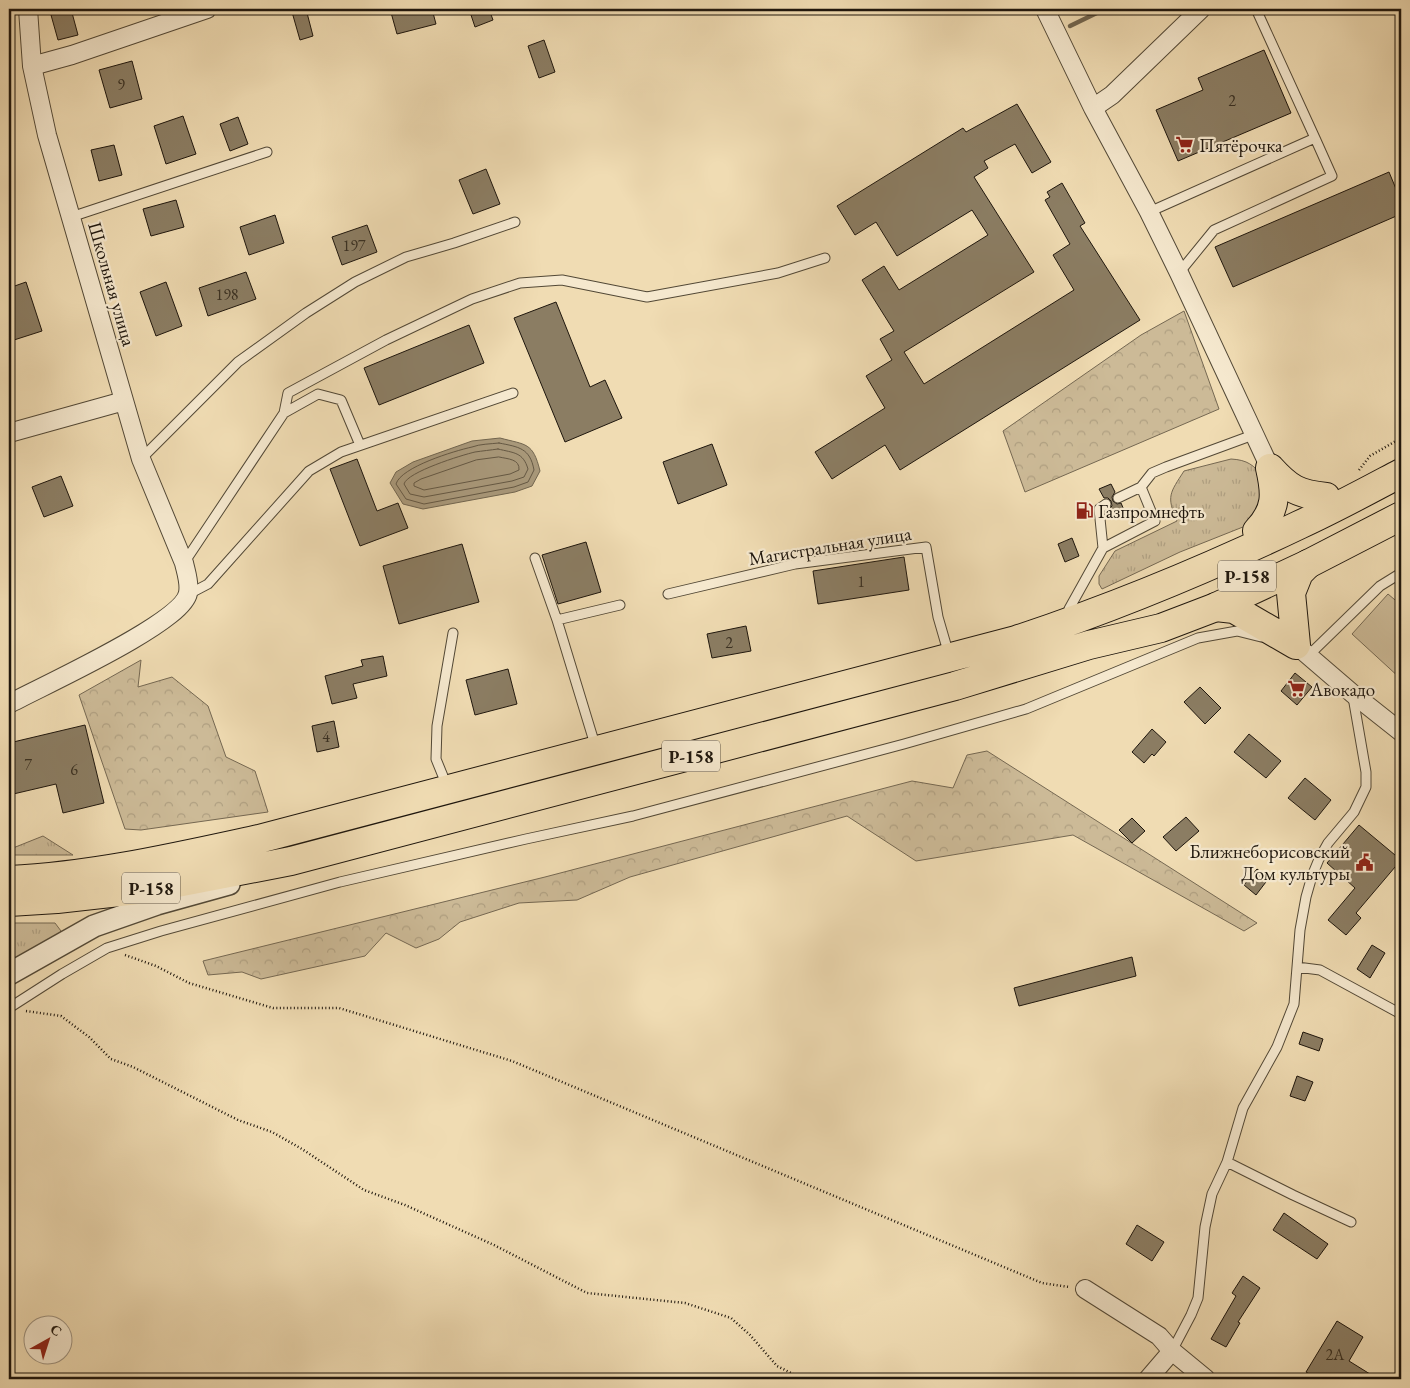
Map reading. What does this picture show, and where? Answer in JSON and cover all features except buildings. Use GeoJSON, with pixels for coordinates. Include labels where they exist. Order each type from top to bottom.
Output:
{"type":"FeatureCollection","features":[{"type":"Feature","properties":{"kind":"main road"},"geometry":{"type":"LineString","coordinates":[[847,684],[917,657],[1069,609],[1171,570],[1299,512],[1401,460]]}},
{"type":"Feature","properties":{"kind":"main road"},"geometry":{"type":"LineString","coordinates":[[1270,468],[1294,489],[1306,495],[1326,497]]}},
{"type":"Feature","properties":{"kind":"main road"},"geometry":{"type":"LineString","coordinates":[[1257,531],[1265,523],[1274,505],[1274,485],[1270,468]]}},
{"type":"Feature","properties":{"kind":"main road","name":"Р-158"},"geometry":{"type":"LineString","coordinates":[[9,880],[53,878],[142,864],[259,839],[1016,640],[1127,601],[1231,557],[1301,525],[1401,473]]}},
{"type":"Feature","properties":{"kind":"main road","name":"Р-158"},"geometry":{"type":"LineString","coordinates":[[9,902],[58,899],[146,889],[291,861],[946,688],[1089,645],[1217,590],[1401,501]]}},
{"type":"Feature","properties":{"kind":"main road"},"geometry":{"type":"LineString","coordinates":[[1089,645],[1161,628],[1216,607],[1308,564],[1401,516]]}},
{"type":"Feature","properties":{"kind":"main road"},"geometry":{"type":"LineString","coordinates":[[1302,650],[1291,593],[1300,573],[1308,564]]}},
{"type":"Feature","properties":{"kind":"main road"},"geometry":{"type":"LineString","coordinates":[[1216,607],[1234,609],[1302,650]]}},
{"type":"Feature","properties":{"kind":"street","name":"Школьная улица"},"geometry":{"type":"LineString","coordinates":[[28,9],[32,66],[47,135],[141,459],[184,563],[188,580],[188,594]]}},
{"type":"Feature","properties":{"kind":"street"},"geometry":{"type":"LineString","coordinates":[[32,66],[72,55],[207,9]]}},
{"type":"Feature","properties":{"kind":"street"},"geometry":{"type":"LineString","coordinates":[[1045,9],[1093,108],[1149,212],[1179,273],[1270,468]]}},
{"type":"Feature","properties":{"kind":"street"},"geometry":{"type":"LineString","coordinates":[[1093,108],[1112,95],[1201,9]]}},
{"type":"Feature","properties":{"kind":"street"},"geometry":{"type":"LineString","coordinates":[[9,433],[124,401]]}},
{"type":"Feature","properties":{"kind":"street"},"geometry":{"type":"LineString","coordinates":[[9,704],[140,635],[181,606],[188,594]]}},
{"type":"Feature","properties":{"kind":"street"},"geometry":{"type":"LineString","coordinates":[[1302,650],[1401,732]]}},
{"type":"Feature","properties":{"kind":"street"},"geometry":{"type":"LineString","coordinates":[[9,865],[37,866],[203,844],[259,839]]}},
{"type":"Feature","properties":{"kind":"street"},"geometry":{"type":"LineString","coordinates":[[9,974],[94,926],[157,904],[224,886],[291,861]]}},
{"type":"Feature","properties":{"kind":"street"},"geometry":{"type":"LineString","coordinates":[[1086,1289],[1159,1336],[1172,1351],[1206,1379]]}},
{"type":"Feature","properties":{"kind":"street"},"geometry":{"type":"LineString","coordinates":[[1148,1379],[1172,1351]]}},
{"type":"Feature","properties":{"kind":"lane"},"geometry":{"type":"LineString","coordinates":[[1179,273],[1214,230],[1332,176],[1256,9]]}},
{"type":"Feature","properties":{"kind":"lane"},"geometry":{"type":"LineString","coordinates":[[1149,212],[1315,138]]}},
{"type":"Feature","properties":{"kind":"lane"},"geometry":{"type":"LineString","coordinates":[[71,217],[267,152]]}},
{"type":"Feature","properties":{"kind":"lane"},"geometry":{"type":"LineString","coordinates":[[141,459],[238,362],[306,312],[354,282],[406,257],[454,244],[515,222]]}},
{"type":"Feature","properties":{"kind":"lane"},"geometry":{"type":"LineString","coordinates":[[184,563],[284,413],[288,394],[317,376],[386,340],[472,299],[520,284],[562,280],[647,297],[778,274],[825,258]]}},
{"type":"Feature","properties":{"kind":"lane"},"geometry":{"type":"LineString","coordinates":[[188,594],[208,584],[309,471],[341,452],[512,393]]}},
{"type":"Feature","properties":{"kind":"lane"},"geometry":{"type":"LineString","coordinates":[[284,413],[318,394],[341,400],[360,445]]}},
{"type":"Feature","properties":{"kind":"lane"},"geometry":{"type":"LineString","coordinates":[[1118,498],[1141,487],[1152,473],[1254,435]]}},
{"type":"Feature","properties":{"kind":"lane"},"geometry":{"type":"LineString","coordinates":[[1069,609],[1103,548],[1155,522],[1141,487]]}},
{"type":"Feature","properties":{"kind":"lane"},"geometry":{"type":"LineString","coordinates":[[1103,548],[1099,509],[1106,504]]}},
{"type":"Feature","properties":{"kind":"lane","name":"Магистральная улица"},"geometry":{"type":"LineString","coordinates":[[668,594],[795,564],[926,547],[938,617],[947,648]]}},
{"type":"Feature","properties":{"kind":"lane"},"geometry":{"type":"LineString","coordinates":[[535,558],[557,620],[597,750]]}},
{"type":"Feature","properties":{"kind":"lane"},"geometry":{"type":"LineString","coordinates":[[9,1008],[107,948],[161,931],[340,882],[633,816],[1007,715],[1026,709],[1198,638],[1237,631],[1302,650],[1380,586],[1401,573]]}},
{"type":"Feature","properties":{"kind":"lane"},"geometry":{"type":"LineString","coordinates":[[557,620],[620,605]]}},
{"type":"Feature","properties":{"kind":"lane"},"geometry":{"type":"LineString","coordinates":[[448,789],[436,759],[437,726],[453,633]]}},
{"type":"Feature","properties":{"kind":"lane"},"geometry":{"type":"LineString","coordinates":[[1172,1351],[1198,1298],[1205,1227],[1212,1194],[1227,1162],[1243,1108],[1277,1047],[1294,1004],[1301,922],[1312,876],[1328,843],[1354,812],[1366,787],[1366,772],[1353,694]]}},
{"type":"Feature","properties":{"kind":"lane"},"geometry":{"type":"LineString","coordinates":[[1297,967],[1320,970],[1401,1014]]}},
{"type":"Feature","properties":{"kind":"lane"},"geometry":{"type":"LineString","coordinates":[[1227,1162],[1351,1222]]}},
{"type":"Feature","properties":{"kind":"path"},"geometry":{"type":"LineString","coordinates":[[1358,471],[1370,456],[1401,438]]}},
{"type":"Feature","properties":{"kind":"path"},"geometry":{"type":"LineString","coordinates":[[107,948],[156,966],[189,983],[273,1008],[339,1008],[512,1061],[1042,1283],[1086,1289]]}},
{"type":"Feature","properties":{"kind":"path"},"geometry":{"type":"LineString","coordinates":[[25,1011],[61,1016],[89,1037],[112,1059],[238,1120],[272,1132],[302,1149],[364,1190],[404,1205],[485,1241],[587,1293],[685,1303],[731,1318],[750,1335],[777,1366],[803,1379]]}},
{"type":"Feature","properties":{"kind":"green space"},"geometry":{"type":"Polygon","coordinates":[[[1184,311],[1219,409],[1025,492],[1003,431],[1141,335],[1184,311]]]}},
{"type":"Feature","properties":{"kind":"green space"},"geometry":{"type":"Polygon","coordinates":[[[1231,459],[1250,464],[1264,477],[1258,521],[1180,552],[1102,589],[1099,584],[1099,576],[1115,551],[1177,521],[1171,506],[1171,495],[1184,471],[1231,459]]]}},
{"type":"Feature","properties":{"kind":"green space"},"geometry":{"type":"Polygon","coordinates":[[[1388,594],[1401,605],[1401,679],[1352,634],[1388,594]]]}},
{"type":"Feature","properties":{"kind":"green space"},"geometry":{"type":"Polygon","coordinates":[[[141,660],[138,687],[172,677],[208,706],[226,757],[255,771],[268,812],[141,830],[125,829],[79,695],[141,660]]]}},
{"type":"Feature","properties":{"kind":"green space"},"geometry":{"type":"Polygon","coordinates":[[[987,751],[1257,923],[1244,931],[1073,835],[916,861],[847,816],[630,877],[577,900],[519,903],[460,922],[439,939],[416,948],[386,933],[365,956],[261,979],[242,972],[208,975],[203,961],[545,877],[912,781],[953,788],[967,755],[987,751]]]}},
{"type":"Feature","properties":{"kind":"green space"},"geometry":{"type":"Polygon","coordinates":[[[43,836],[73,855],[9,855],[9,849],[43,836]]]}},
{"type":"Feature","properties":{"kind":"green space"},"geometry":{"type":"Polygon","coordinates":[[[9,923],[55,923],[61,931],[55,938],[9,966],[9,923]]]}},
{"type":"Feature","properties":{"kind":"water"},"geometry":{"type":"Polygon","coordinates":[[[500,438],[522,444],[531,450],[540,471],[532,486],[515,492],[423,509],[403,504],[390,483],[396,472],[413,462],[472,441],[500,438]]]}},
{"type":"Feature","properties":{"kind":"waterway"},"geometry":{"type":"LineString","coordinates":[[1070,26],[1105,9]]}},
{"type":"Feature","properties":{"kind":"place","name":"Пятёрочка"},"geometry":{"type":"Point","coordinates":[1185,145]}},
{"type":"Feature","properties":{"kind":"place","name":"Газпромнефть"},"geometry":{"type":"Point","coordinates":[1084,511]}},
{"type":"Feature","properties":{"kind":"place","name":"Авокадо"},"geometry":{"type":"Point","coordinates":[1296,689]}},
{"type":"Feature","properties":{"kind":"place","name":"Ближнеборисовский Дом культуры"},"geometry":{"type":"Point","coordinates":[1364,862]}}]}
